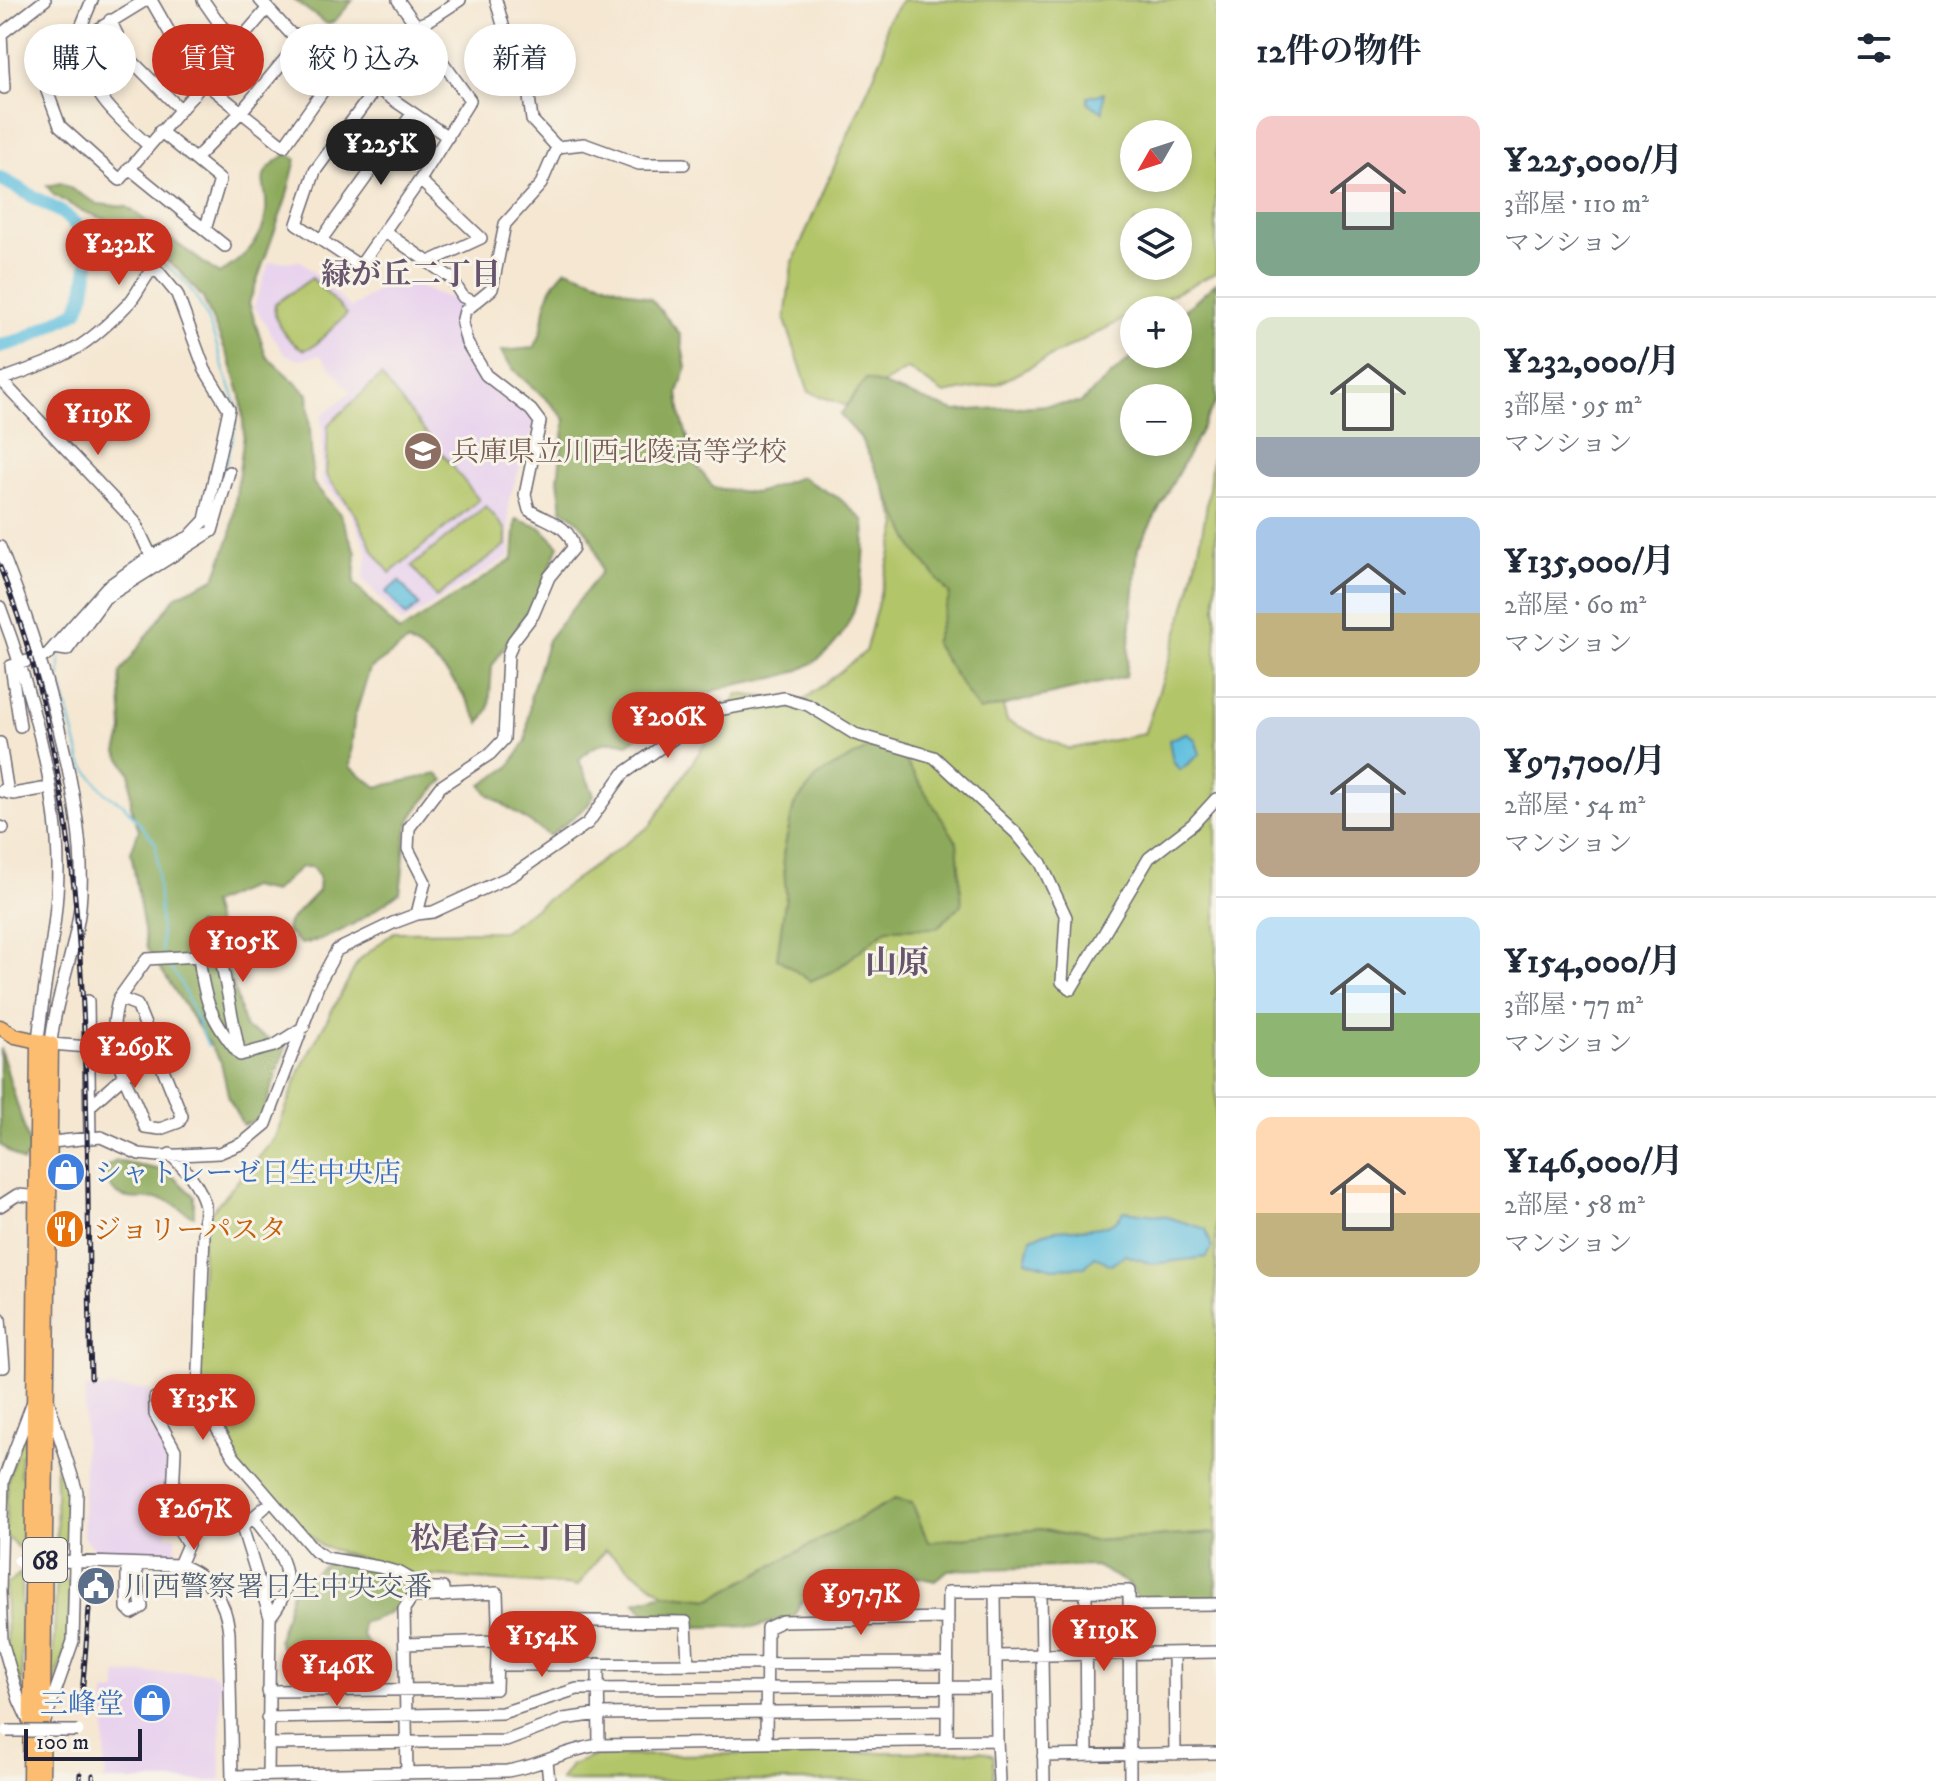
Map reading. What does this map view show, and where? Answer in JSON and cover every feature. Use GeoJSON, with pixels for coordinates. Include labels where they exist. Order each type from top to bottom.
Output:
{"type":"FeatureCollection","features":[{"type":"Feature","properties":{"kind":"main road"},"geometry":{"type":"LineString","coordinates":[[0,1027],[45,1043]]}},
{"type":"Feature","properties":{"kind":"main road","name":"68"},"geometry":{"type":"LineString","coordinates":[[42,1781],[37,1724],[45,1043]]}},
{"type":"Feature","properties":{"kind":"main road","name":"68"},"geometry":{"type":"LineString","coordinates":[[30,1781],[37,1724]]}},
{"type":"Feature","properties":{"kind":"street"},"geometry":{"type":"LineString","coordinates":[[4,88],[1,34],[45,0]]}},
{"type":"Feature","properties":{"kind":"street"},"geometry":{"type":"LineString","coordinates":[[82,24],[92,0]]}},
{"type":"Feature","properties":{"kind":"street"},"geometry":{"type":"LineString","coordinates":[[104,24],[148,0],[163,24]]}},
{"type":"Feature","properties":{"kind":"street"},"geometry":{"type":"LineString","coordinates":[[203,0],[220,24]]}},
{"type":"Feature","properties":{"kind":"street"},"geometry":{"type":"LineString","coordinates":[[398,0],[417,24]]}},
{"type":"Feature","properties":{"kind":"street"},"geometry":{"type":"LineString","coordinates":[[420,24],[460,0]]}},
{"type":"Feature","properties":{"kind":"street"},"geometry":{"type":"LineString","coordinates":[[496,0],[503,30],[529,97],[532,120],[557,147]]}},
{"type":"Feature","properties":{"kind":"street"},"geometry":{"type":"LineString","coordinates":[[252,24],[264,5],[280,24]]}},
{"type":"Feature","properties":{"kind":"street"},"geometry":{"type":"LineString","coordinates":[[110,20],[128,57],[179,108]]}},
{"type":"Feature","properties":{"kind":"street"},"geometry":{"type":"LineString","coordinates":[[195,159],[241,112],[280,65]]}},
{"type":"Feature","properties":{"kind":"street"},"geometry":{"type":"LineString","coordinates":[[370,96],[315,171],[297,224],[360,266],[420,180],[470,100],[448,68]]}},
{"type":"Feature","properties":{"kind":"street"},"geometry":{"type":"LineString","coordinates":[[49,96],[60,126],[120,180],[191,96]]}},
{"type":"Feature","properties":{"kind":"street"},"geometry":{"type":"LineString","coordinates":[[99,96],[148,145]]}},
{"type":"Feature","properties":{"kind":"street"},"geometry":{"type":"LineString","coordinates":[[224,96],[284,146],[319,96]]}},
{"type":"Feature","properties":{"kind":"street"},"geometry":{"type":"LineString","coordinates":[[387,96],[448,137]]}},
{"type":"Feature","properties":{"kind":"street"},"geometry":{"type":"LineString","coordinates":[[321,240],[412,114]]}},
{"type":"Feature","properties":{"kind":"street"},"geometry":{"type":"LineString","coordinates":[[160,131],[220,180],[205,230]]}},
{"type":"Feature","properties":{"kind":"street"},"geometry":{"type":"LineString","coordinates":[[557,147],[584,144],[639,164],[684,164]]}},
{"type":"Feature","properties":{"kind":"street"},"geometry":{"type":"LineString","coordinates":[[417,914],[425,882],[408,849],[409,828],[440,787],[490,754],[504,739],[508,655],[513,641],[533,615],[549,577],[573,548],[572,538],[563,527],[545,521],[529,510],[525,495],[540,422],[531,410],[486,375],[475,359],[462,323],[463,315],[474,302],[492,289],[505,224],[541,184],[557,147]]}},
{"type":"Feature","properties":{"kind":"street"},"geometry":{"type":"LineString","coordinates":[[129,168],[225,246]]}},
{"type":"Feature","properties":{"kind":"street"},"geometry":{"type":"LineString","coordinates":[[420,180],[481,238],[429,262]]}},
{"type":"Feature","properties":{"kind":"street"},"geometry":{"type":"LineString","coordinates":[[385,232],[451,278],[463,297],[474,302]]}},
{"type":"Feature","properties":{"kind":"street"},"geometry":{"type":"LineString","coordinates":[[20,726],[5,674],[11,666],[39,659],[54,648],[107,587],[154,560],[189,537],[205,520],[229,409],[205,370],[177,294],[158,271],[150,272],[131,301],[89,343],[51,364],[0,380],[135,522],[154,560]]}},
{"type":"Feature","properties":{"kind":"street"},"geometry":{"type":"LineString","coordinates":[[154,560],[194,546],[212,531],[229,472]]}},
{"type":"Feature","properties":{"kind":"street"},"geometry":{"type":"LineString","coordinates":[[0,547],[39,659],[68,777],[81,869],[80,909],[45,1043]]}},
{"type":"Feature","properties":{"kind":"street"},"geometry":{"type":"LineString","coordinates":[[0,607],[19,663],[48,788],[58,866],[55,916],[46,964],[45,1043]]}},
{"type":"Feature","properties":{"kind":"street"},"geometry":{"type":"LineString","coordinates":[[44,1143],[101,1137],[139,1154],[170,1154],[219,1153],[243,1143],[266,1124],[319,983],[337,950],[417,914],[433,912],[513,875],[588,823],[623,774],[712,711],[784,698],[808,705],[855,734],[934,757],[1016,833],[1041,863],[1066,917],[1062,982],[1071,989],[1149,858],[1193,824],[1216,799]]}},
{"type":"Feature","properties":{"kind":"street"},"geometry":{"type":"LineString","coordinates":[[0,743],[4,792],[48,788]]}},
{"type":"Feature","properties":{"kind":"street"},"geometry":{"type":"LineString","coordinates":[[213,919],[240,1055]]}},
{"type":"Feature","properties":{"kind":"street"},"geometry":{"type":"LineString","coordinates":[[119,998],[137,1005],[182,1116],[179,1122],[160,1129],[145,1127],[121,1078],[113,1018],[119,998],[147,959],[199,956],[204,999],[220,1031],[240,1055]]}},
{"type":"Feature","properties":{"kind":"street"},"geometry":{"type":"LineString","coordinates":[[46,964],[53,974],[64,971]]}},
{"type":"Feature","properties":{"kind":"street"},"geometry":{"type":"LineString","coordinates":[[88,1001],[90,1138]]}},
{"type":"Feature","properties":{"kind":"street"},"geometry":{"type":"LineString","coordinates":[[240,1055],[274,1046],[304,1027]]}},
{"type":"Feature","properties":{"kind":"street"},"geometry":{"type":"LineString","coordinates":[[45,1043],[89,1047]]}},
{"type":"Feature","properties":{"kind":"street"},"geometry":{"type":"LineString","coordinates":[[90,1106],[156,1047]]}},
{"type":"Feature","properties":{"kind":"street"},"geometry":{"type":"LineString","coordinates":[[170,1154],[196,1183],[205,1205],[198,1397],[213,1425],[234,1457],[315,1551],[326,1558],[400,1573],[426,1588],[443,1588],[443,1596]]}},
{"type":"Feature","properties":{"kind":"street"},"geometry":{"type":"LineString","coordinates":[[0,1206],[17,1195],[43,1197]]}},
{"type":"Feature","properties":{"kind":"street"},"geometry":{"type":"LineString","coordinates":[[0,1319],[4,1367],[0,1367]]}},
{"type":"Feature","properties":{"kind":"street"},"geometry":{"type":"LineString","coordinates":[[40,1398],[75,1479],[75,1562],[73,1641],[37,1724],[19,1700],[2,1641],[1,1561],[3,1481],[40,1398]]}},
{"type":"Feature","properties":{"kind":"street"},"geometry":{"type":"LineString","coordinates":[[155,1398],[155,1414],[175,1450],[172,1520],[188,1544],[179,1565]]}},
{"type":"Feature","properties":{"kind":"street"},"geometry":{"type":"LineString","coordinates":[[265,1507],[242,1527],[270,1617],[268,1775]]}},
{"type":"Feature","properties":{"kind":"street"},"geometry":{"type":"LineString","coordinates":[[253,1517],[276,1546],[286,1568],[281,1603],[270,1617]]}},
{"type":"Feature","properties":{"kind":"street"},"geometry":{"type":"LineString","coordinates":[[1,1561],[179,1565],[202,1577],[220,1597],[226,1613],[232,1779],[268,1775],[378,1777],[407,1773],[507,1771],[547,1761],[580,1747],[599,1745],[997,1740]]}},
{"type":"Feature","properties":{"kind":"street"},"geometry":{"type":"LineString","coordinates":[[1086,1591],[1087,1755]]}},
{"type":"Feature","properties":{"kind":"street"},"geometry":{"type":"LineString","coordinates":[[947,1741],[948,1592],[1129,1591],[1130,1781]]}},
{"type":"Feature","properties":{"kind":"street"},"geometry":{"type":"LineString","coordinates":[[995,1592],[999,1781]]}},
{"type":"Feature","properties":{"kind":"street"},"geometry":{"type":"LineString","coordinates":[[1041,1592],[1044,1781]]}},
{"type":"Feature","properties":{"kind":"street"},"geometry":{"type":"LineString","coordinates":[[268,1691],[405,1690],[496,1689],[497,1593],[412,1597],[404,1609],[405,1690],[407,1773]]}},
{"type":"Feature","properties":{"kind":"street"},"geometry":{"type":"LineString","coordinates":[[1130,1605],[1216,1604]]}},
{"type":"Feature","properties":{"kind":"street"},"geometry":{"type":"LineString","coordinates":[[766,1742],[767,1628],[782,1621],[948,1618]]}},
{"type":"Feature","properties":{"kind":"street"},"geometry":{"type":"LineString","coordinates":[[498,1620],[686,1622],[688,1664]]}},
{"type":"Feature","properties":{"kind":"street"},"geometry":{"type":"LineString","coordinates":[[405,1644],[497,1641]]}},
{"type":"Feature","properties":{"kind":"street"},"geometry":{"type":"LineString","coordinates":[[996,1656],[1216,1652]]}},
{"type":"Feature","properties":{"kind":"street"},"geometry":{"type":"LineString","coordinates":[[1174,1653],[1175,1754]]}},
{"type":"Feature","properties":{"kind":"street"},"geometry":{"type":"LineString","coordinates":[[497,1665],[948,1663]]}},
{"type":"Feature","properties":{"kind":"street"},"geometry":{"type":"LineString","coordinates":[[598,1664],[599,1745]]}},
{"type":"Feature","properties":{"kind":"street"},"geometry":{"type":"LineString","coordinates":[[267,1718],[502,1713],[546,1696],[577,1689],[996,1687]]}},
{"type":"Feature","properties":{"kind":"street"},"geometry":{"type":"LineString","coordinates":[[268,1744],[506,1741],[564,1719],[599,1714],[947,1710]]}},
{"type":"Feature","properties":{"kind":"street"},"geometry":{"type":"LineString","coordinates":[[3,1731],[78,1731]]}},
{"type":"Feature","properties":{"kind":"street"},"geometry":{"type":"LineString","coordinates":[[1043,1756],[1216,1753]]}},
{"type":"Feature","properties":{"kind":"street"},"geometry":{"type":"LineString","coordinates":[[547,1761],[549,1781]]}},
{"type":"Feature","properties":{"kind":"shaded area","name":"兵庫県立川西北陵高等学校"},"geometry":{"type":"Polygon","coordinates":[[[301,261],[351,308],[395,278],[466,304],[459,316],[481,374],[532,413],[534,426],[508,503],[510,556],[402,623],[363,579],[368,553],[349,509],[322,483],[322,415],[351,392],[320,355],[299,360],[284,354],[254,306],[269,262],[301,261]]]}},
{"type":"Feature","properties":{"kind":"shaded area"},"geometry":{"type":"Polygon","coordinates":[[[85,1388],[150,1389],[150,1433],[160,1433],[166,1439],[167,1535],[176,1536],[176,1552],[97,1552],[83,1536],[85,1388]]]}},
{"type":"Feature","properties":{"kind":"shaded area"},"geometry":{"type":"Polygon","coordinates":[[[209,1672],[220,1678],[221,1781],[105,1781],[105,1692],[117,1691],[117,1674],[209,1672]]]}},
{"type":"Feature","properties":{"kind":"green space"},"geometry":{"type":"Polygon","coordinates":[[[294,0],[353,0],[335,21],[327,24],[294,0]]]}},
{"type":"Feature","properties":{"kind":"green space"},"geometry":{"type":"Polygon","coordinates":[[[902,0],[1216,0],[1216,273],[1170,296],[1120,296],[1120,321],[997,384],[944,394],[908,369],[847,406],[809,392],[785,320],[792,264],[883,54],[886,23],[902,0]]]}},
{"type":"Feature","properties":{"kind":"green space"},"geometry":{"type":"Polygon","coordinates":[[[287,154],[296,159],[286,199],[249,303],[266,356],[308,394],[313,483],[340,514],[356,553],[354,583],[399,632],[513,559],[516,519],[540,527],[559,546],[536,599],[492,666],[489,709],[480,723],[450,676],[408,642],[370,669],[354,719],[350,767],[377,787],[437,774],[444,780],[410,820],[400,892],[340,931],[301,944],[286,931],[288,922],[318,891],[319,877],[312,867],[301,867],[273,892],[250,887],[211,904],[245,1028],[286,1047],[261,1118],[243,1125],[229,1099],[221,1062],[147,948],[131,852],[139,830],[131,807],[130,773],[117,752],[123,731],[120,673],[176,596],[215,578],[231,534],[244,434],[241,396],[203,298],[178,269],[112,222],[80,210],[54,195],[47,186],[61,183],[98,204],[127,207],[219,274],[243,256],[256,241],[266,212],[264,174],[287,154]]]}},
{"type":"Feature","properties":{"kind":"green space"},"geometry":{"type":"Polygon","coordinates":[[[566,269],[651,299],[680,334],[686,368],[678,393],[681,416],[696,465],[714,488],[756,493],[800,477],[839,498],[864,521],[865,547],[863,572],[851,618],[824,655],[803,668],[778,677],[728,687],[689,702],[628,744],[607,742],[589,750],[579,760],[594,795],[588,805],[550,836],[488,794],[482,785],[509,767],[526,741],[531,694],[548,640],[601,572],[589,536],[562,509],[558,480],[565,420],[515,371],[501,351],[534,348],[550,291],[566,269]]]}},
{"type":"Feature","properties":{"kind":"green space"},"geometry":{"type":"Polygon","coordinates":[[[312,278],[347,314],[315,345],[305,350],[293,343],[283,331],[276,318],[275,304],[312,278]]]}},
{"type":"Feature","properties":{"kind":"green space"},"geometry":{"type":"Polygon","coordinates":[[[1216,283],[1216,402],[1192,447],[1192,384],[1120,384],[1120,456],[1187,456],[1138,548],[1126,677],[979,711],[934,643],[950,595],[914,549],[860,437],[840,415],[866,379],[955,411],[1080,403],[1120,367],[1192,368],[1192,304],[1216,283]]]}},
{"type":"Feature","properties":{"kind":"green space"},"geometry":{"type":"Polygon","coordinates":[[[381,376],[479,500],[390,573],[374,552],[356,515],[326,475],[328,425],[381,376]]]}},
{"type":"Feature","properties":{"kind":"green space"},"geometry":{"type":"Polygon","coordinates":[[[1216,434],[1216,1533],[1093,1541],[1040,1529],[928,1542],[912,1503],[895,1499],[711,1599],[664,1594],[605,1550],[578,1586],[416,1575],[321,1546],[236,1465],[199,1380],[203,1221],[275,1138],[300,1070],[359,960],[394,932],[503,931],[650,826],[738,694],[801,702],[865,652],[898,525],[877,468],[986,640],[1007,721],[1069,749],[1144,734],[1190,588],[1206,513],[1213,436],[1216,434]]]}},
{"type":"Feature","properties":{"kind":"green space"},"geometry":{"type":"Polygon","coordinates":[[[486,506],[506,530],[506,545],[436,597],[412,566],[486,506]]]}},
{"type":"Feature","properties":{"kind":"green space"},"geometry":{"type":"Polygon","coordinates":[[[874,745],[901,754],[957,842],[962,904],[937,928],[887,929],[836,970],[810,981],[777,958],[786,895],[783,854],[794,805],[819,775],[874,745]]]}},
{"type":"Feature","properties":{"kind":"green space"},"geometry":{"type":"Polygon","coordinates":[[[0,1048],[31,1150],[23,1162],[0,1145],[0,1048]]]}},
{"type":"Feature","properties":{"kind":"green space"},"geometry":{"type":"Polygon","coordinates":[[[116,1161],[167,1171],[194,1196],[194,1216],[165,1200],[123,1197],[116,1193],[103,1175],[107,1166],[116,1161]]]}},
{"type":"Feature","properties":{"kind":"green space"},"geometry":{"type":"Polygon","coordinates":[[[55,1426],[72,1493],[72,1536],[57,1551],[55,1426]]]}},
{"type":"Feature","properties":{"kind":"green space"},"geometry":{"type":"Polygon","coordinates":[[[25,1427],[25,1452],[21,1456],[20,1474],[24,1478],[21,1550],[5,1535],[8,1478],[25,1427]]]}},
{"type":"Feature","properties":{"kind":"green space"},"geometry":{"type":"Polygon","coordinates":[[[895,1499],[912,1503],[928,1542],[1040,1529],[1093,1541],[1216,1533],[1216,1597],[1138,1599],[1129,1584],[1096,1566],[948,1570],[935,1581],[892,1572],[800,1603],[795,1616],[759,1626],[694,1627],[682,1613],[647,1615],[635,1602],[664,1594],[711,1599],[895,1499]]]}},
{"type":"Feature","properties":{"kind":"green space"},"geometry":{"type":"Polygon","coordinates":[[[338,1554],[417,1576],[409,1594],[397,1607],[362,1623],[362,1635],[372,1650],[353,1666],[332,1671],[288,1660],[278,1641],[292,1591],[338,1554]]]}},
{"type":"Feature","properties":{"kind":"green space"},"geometry":{"type":"Polygon","coordinates":[[[57,1571],[70,1584],[69,1637],[51,1696],[57,1571]]]}},
{"type":"Feature","properties":{"kind":"green space"},"geometry":{"type":"Polygon","coordinates":[[[21,1573],[22,1693],[7,1647],[5,1585],[21,1573]]]}},
{"type":"Feature","properties":{"kind":"green space"},"geometry":{"type":"Polygon","coordinates":[[[981,1751],[994,1756],[993,1781],[560,1781],[571,1765],[594,1756],[981,1751]]]}},
{"type":"Feature","properties":{"kind":"water"},"geometry":{"type":"Polygon","coordinates":[[[1104,93],[1103,112],[1088,103],[1088,97],[1104,93]]]}},
{"type":"Feature","properties":{"kind":"water"},"geometry":{"type":"Polygon","coordinates":[[[399,581],[419,605],[406,616],[386,592],[399,581]]]}},
{"type":"Feature","properties":{"kind":"water"},"geometry":{"type":"Polygon","coordinates":[[[1186,733],[1195,739],[1200,754],[1180,770],[1173,762],[1169,740],[1186,733]]]}},
{"type":"Feature","properties":{"kind":"water"},"geometry":{"type":"Polygon","coordinates":[[[1124,1211],[1164,1216],[1206,1229],[1212,1248],[1207,1257],[1153,1264],[1125,1255],[1111,1265],[1095,1256],[1085,1267],[1052,1268],[1026,1260],[1031,1238],[1056,1230],[1103,1226],[1119,1218],[1124,1211]]]}},
{"type":"Feature","properties":{"kind":"waterway"},"geometry":{"type":"LineString","coordinates":[[0,178],[64,214],[92,240],[84,292],[77,311],[25,339],[0,346]]}},
{"type":"Feature","properties":{"kind":"waterway"},"geometry":{"type":"LineString","coordinates":[[92,240],[145,254],[165,265],[181,278],[205,314],[236,408],[236,422],[221,481]]}},
{"type":"Feature","properties":{"kind":"waterway"},"geometry":{"type":"LineString","coordinates":[[60,652],[60,679],[81,762],[106,794],[123,804],[156,843],[162,952]]}},
{"type":"Feature","properties":{"kind":"waterway"},"geometry":{"type":"LineString","coordinates":[[166,962],[180,981],[208,1046]]}},
{"type":"Feature","properties":{"kind":"railway"},"geometry":{"type":"LineString","coordinates":[[0,567],[33,665],[56,764],[72,865],[86,1070],[91,1378]]}},
{"type":"Feature","properties":{"kind":"railway"},"geometry":{"type":"LineString","coordinates":[[82,1695],[89,1609]]}},
{"type":"Feature","properties":{"kind":"railway"},"geometry":{"type":"LineString","coordinates":[[80,1774],[80,1781]]}},
{"type":"Feature","properties":{"kind":"railway"},"geometry":{"type":"LineString","coordinates":[[93,1775],[93,1781]]}},
{"type":"Feature","properties":{"kind":"place","name":"兵庫県立川西北陵高等学校"},"geometry":{"type":"Point","coordinates":[423,451]}},
{"type":"Feature","properties":{"kind":"place","name":"シャトレーゼ日生中央店"},"geometry":{"type":"Point","coordinates":[66,1172]}},
{"type":"Feature","properties":{"kind":"place","name":"ジョリーパスタ"},"geometry":{"type":"Point","coordinates":[65,1229]}},
{"type":"Feature","properties":{"kind":"place","name":"川西警察署日生中央交番"},"geometry":{"type":"Point","coordinates":[96,1586]}},
{"type":"Feature","properties":{"kind":"place","name":"三峰堂"},"geometry":{"type":"Point","coordinates":[152,1703]}},
{"type":"Feature","properties":{"kind":"district","name":"緑が丘二丁目"},"geometry":{"type":"Point","coordinates":[411,274]}},
{"type":"Feature","properties":{"kind":"district","name":"山原"},"geometry":{"type":"Point","coordinates":[897,962]}},
{"type":"Feature","properties":{"kind":"district","name":"松尾台三丁目"},"geometry":{"type":"Point","coordinates":[500,1538]}}]}
